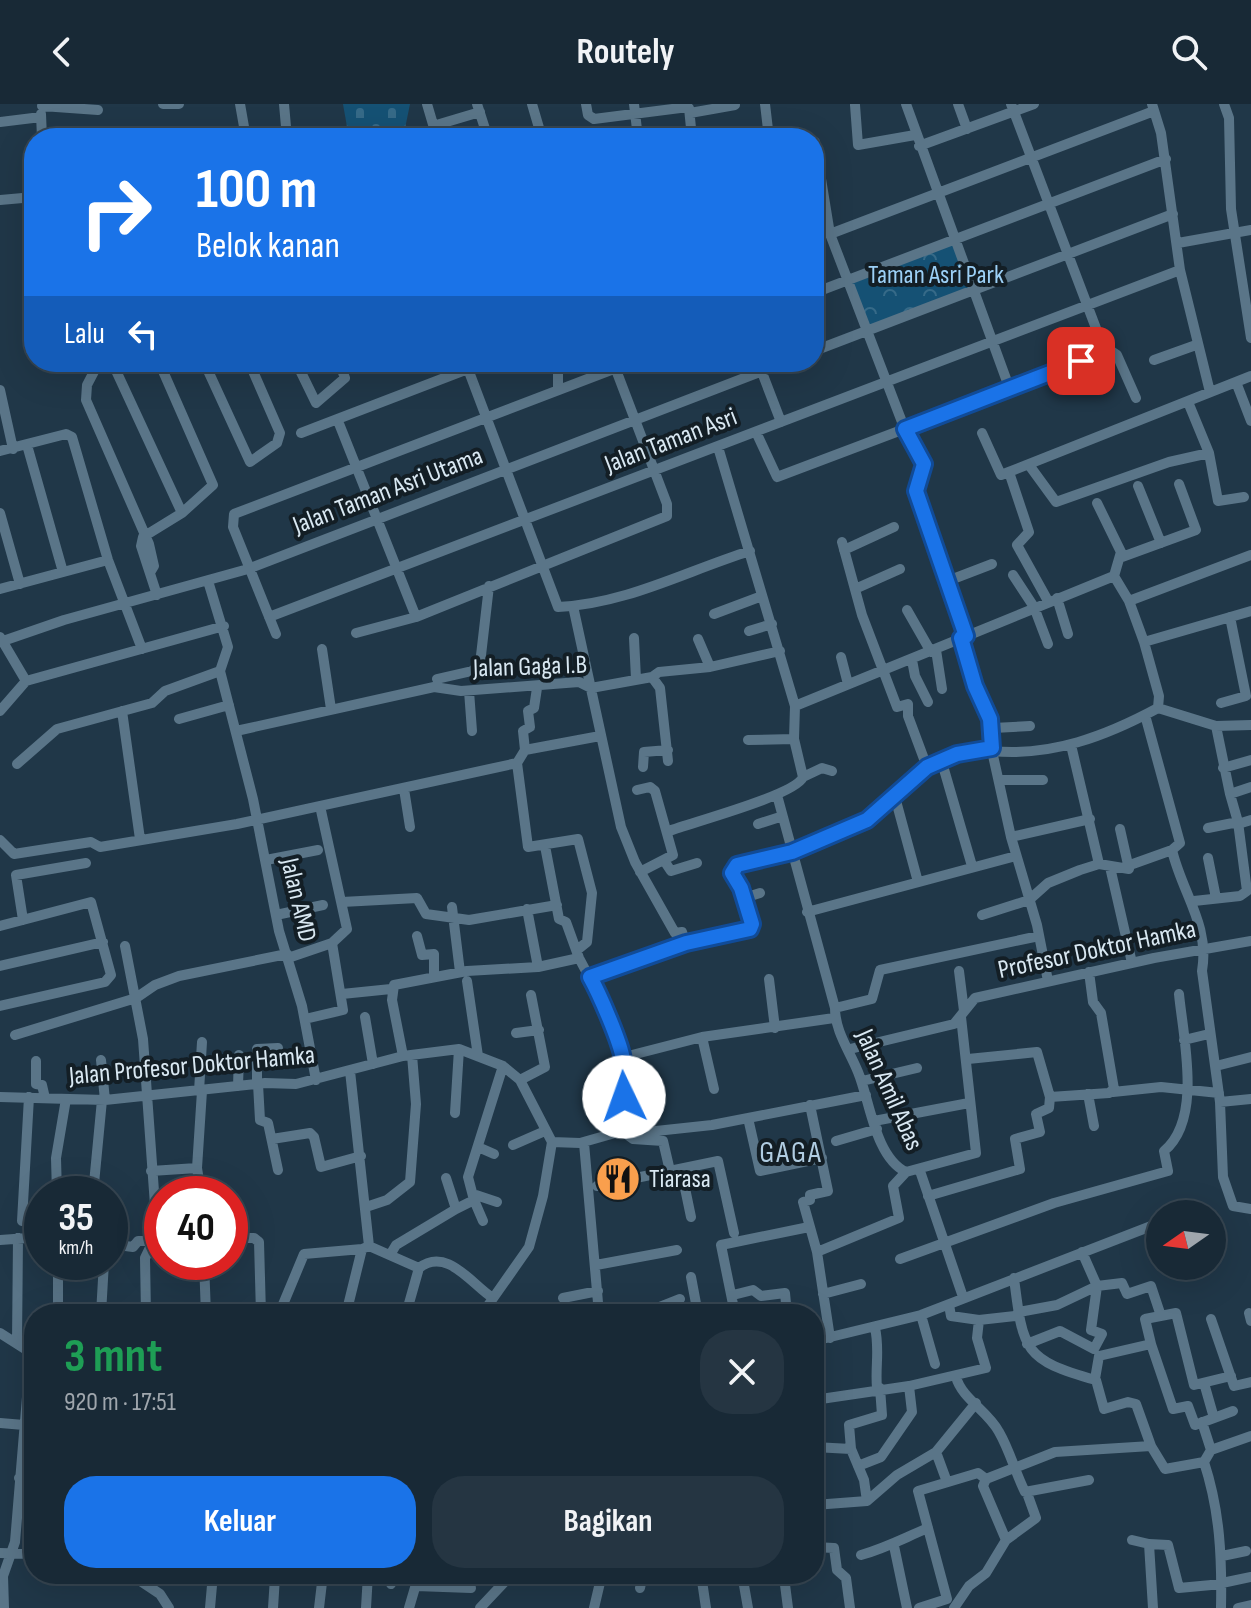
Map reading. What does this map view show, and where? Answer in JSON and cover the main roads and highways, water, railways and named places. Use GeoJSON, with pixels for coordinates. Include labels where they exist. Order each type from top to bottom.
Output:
{"type":"FeatureCollection","features":[{"type":"Feature","properties":{"kind":"place","name":"Tiarasa"},"geometry":{"type":"Point","coordinates":[618,1179]}},
{"type":"Feature","properties":{"kind":"district","name":"GAGA"},"geometry":{"type":"Point","coordinates":[791,1153]}},
{"type":"Feature","properties":{"kind":"park label","name":"Taman Asri Park"},"geometry":{"type":"Point","coordinates":[936,275]}}]}
